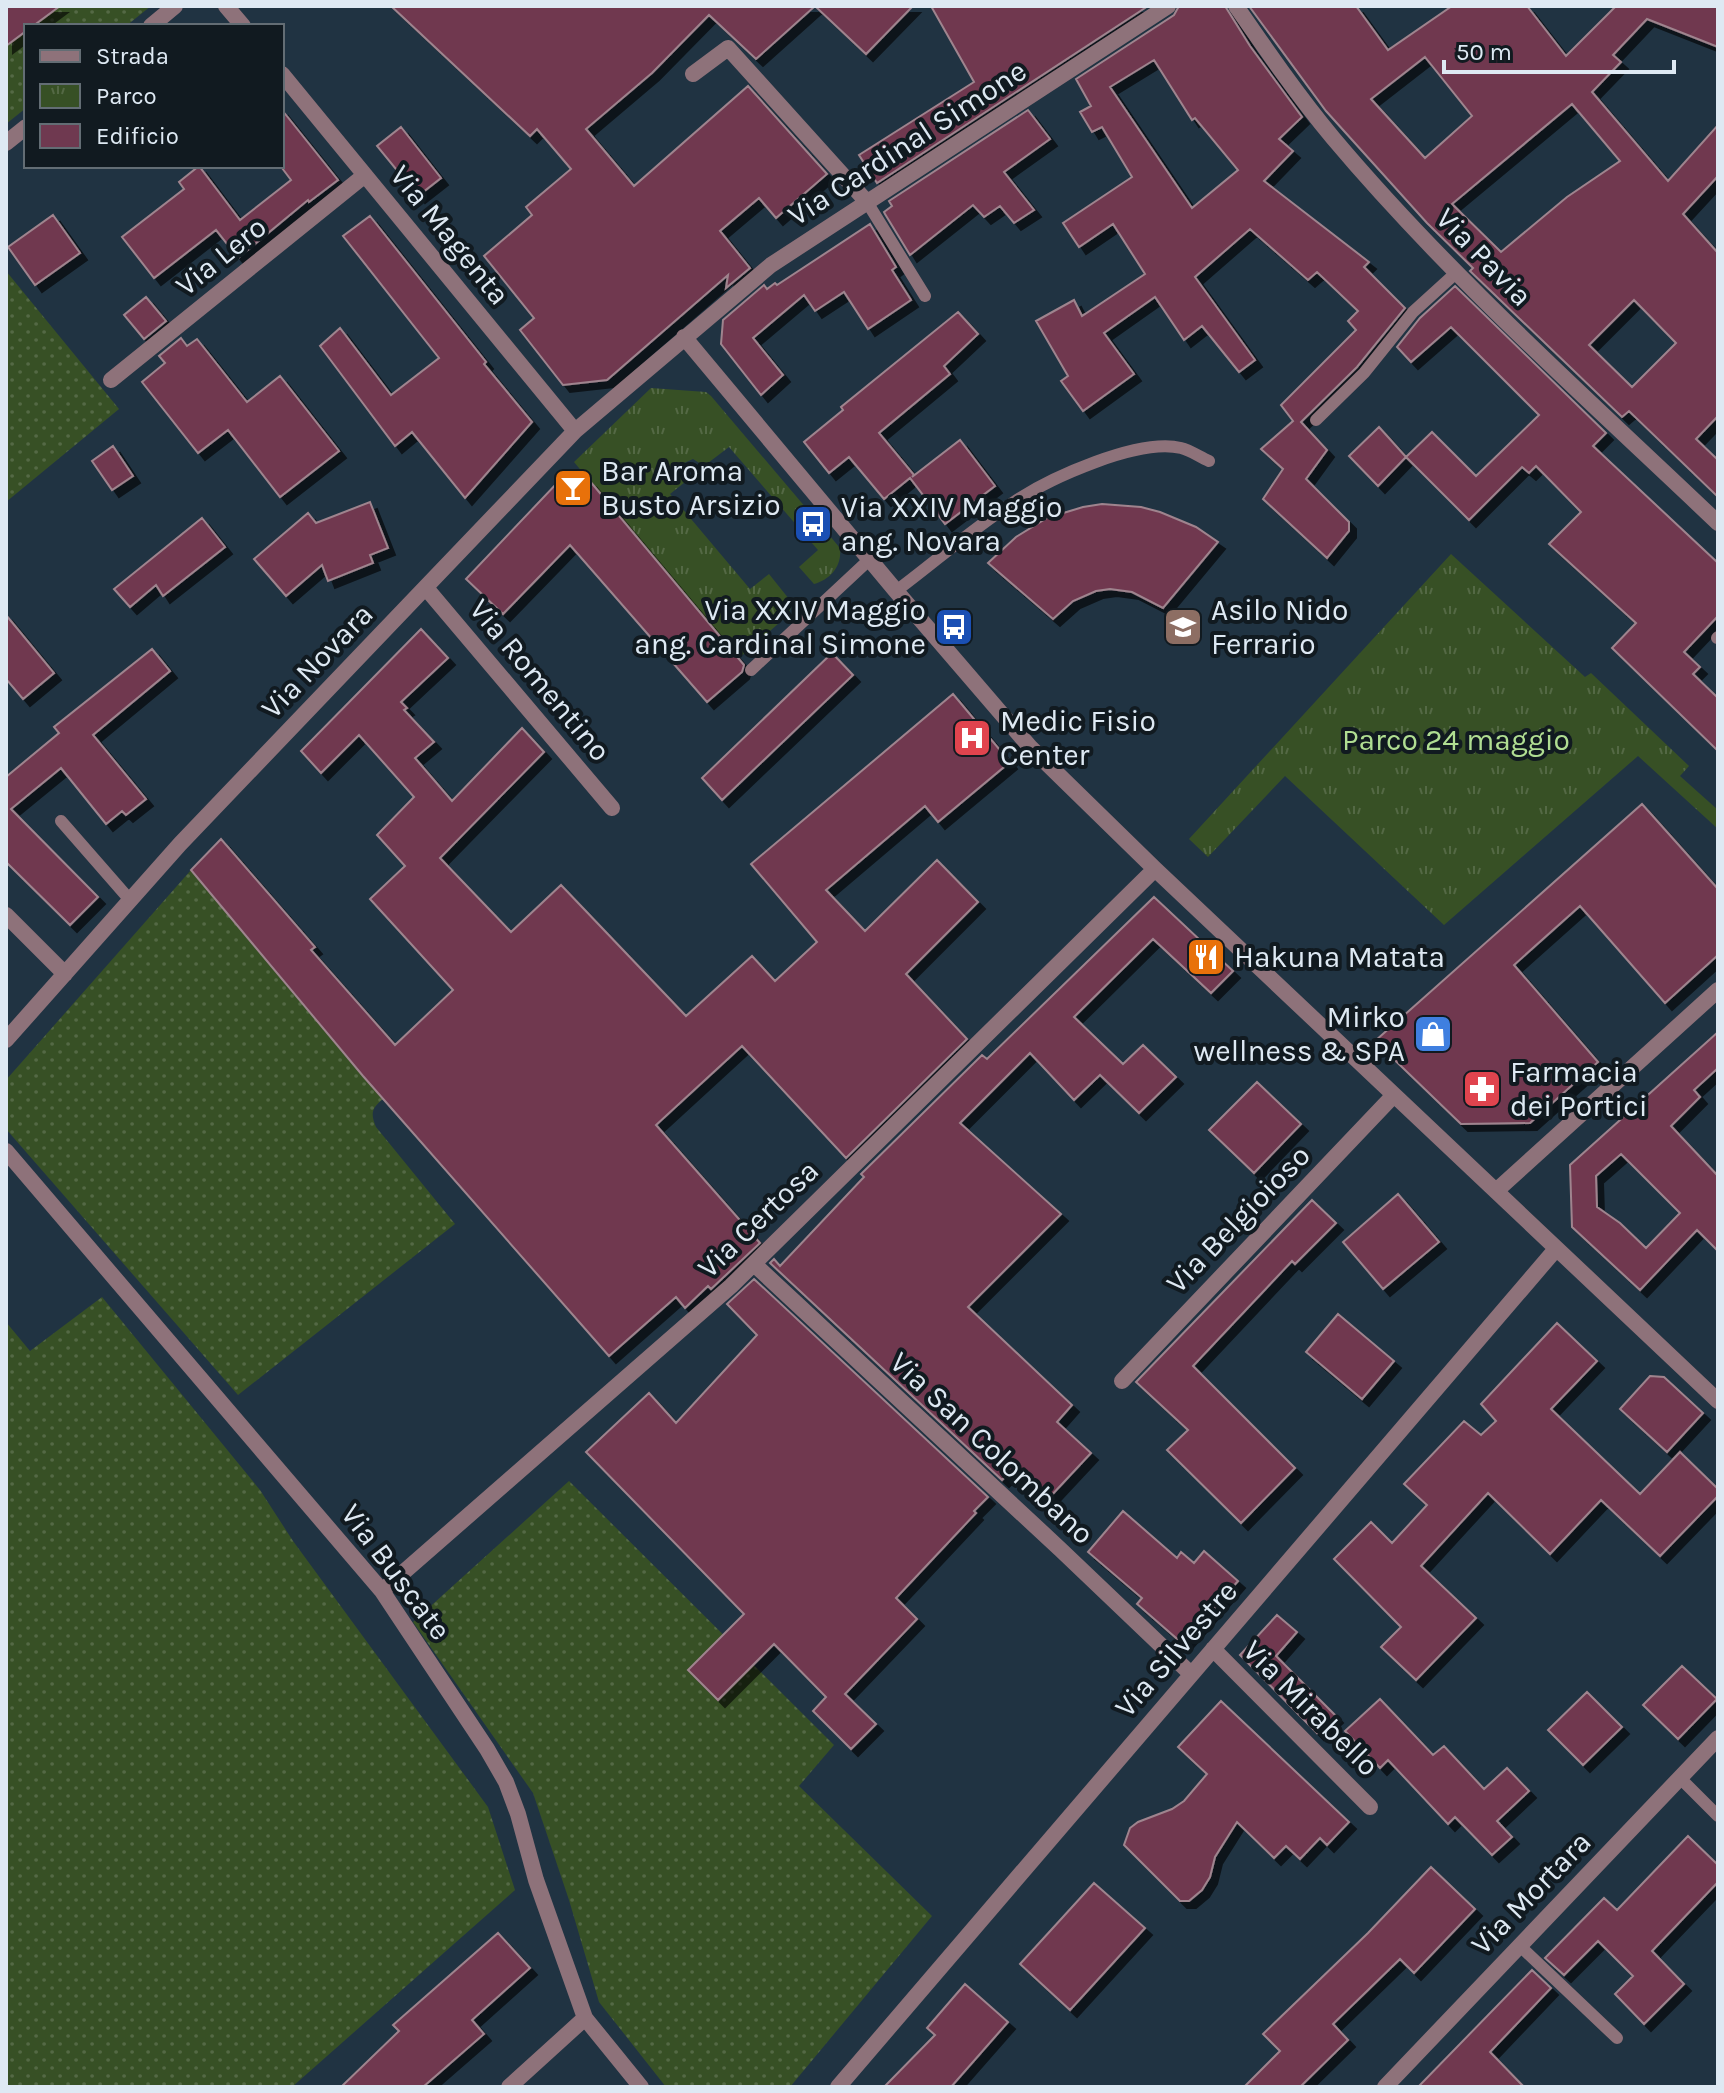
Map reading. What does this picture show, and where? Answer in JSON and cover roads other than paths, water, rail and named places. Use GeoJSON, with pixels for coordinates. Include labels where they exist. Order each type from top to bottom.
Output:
{"type":"FeatureCollection","features":[{"type":"Feature","properties":{"kind":"street"},"geometry":{"type":"LineString","coordinates":[[153,24],[175,6]]}},
{"type":"Feature","properties":{"kind":"street"},"geometry":{"type":"LineString","coordinates":[[226,6],[241,24]]}},
{"type":"Feature","properties":{"kind":"street","name":"Via Cardinal Simone"},"geometry":{"type":"LineString","coordinates":[[684,337],[761,272],[1168,6]]}},
{"type":"Feature","properties":{"kind":"street","name":"Via Pavia"},"geometry":{"type":"LineString","coordinates":[[1236,6],[1277,66],[1330,134],[1457,272],[1602,416],[1718,523]]}},
{"type":"Feature","properties":{"kind":"street"},"geometry":{"type":"LineString","coordinates":[[693,74],[728,48],[867,202]]}},
{"type":"Feature","properties":{"kind":"street","name":"Via Magenta"},"geometry":{"type":"LineString","coordinates":[[284,76],[575,431]]}},
{"type":"Feature","properties":{"kind":"street"},"geometry":{"type":"LineString","coordinates":[[6,143],[24,129]]}},
{"type":"Feature","properties":{"kind":"street","name":"Via Lero"},"geometry":{"type":"LineString","coordinates":[[111,380],[365,175]]}},
{"type":"Feature","properties":{"kind":"street"},"geometry":{"type":"LineString","coordinates":[[684,337],[1030,747],[1718,1401]]}},
{"type":"Feature","properties":{"kind":"street","name":"Via Novara"},"geometry":{"type":"LineString","coordinates":[[6,1040],[180,844],[575,431],[684,337]]}},
{"type":"Feature","properties":{"kind":"street","name":"Via Romentino"},"geometry":{"type":"LineString","coordinates":[[426,588],[612,808]]}},
{"type":"Feature","properties":{"kind":"street","name":"Via Certosa"},"geometry":{"type":"LineString","coordinates":[[382,1591],[754,1264],[1155,869]]}},
{"type":"Feature","properties":{"kind":"street"},"geometry":{"type":"LineString","coordinates":[[6,915],[65,974]]}},
{"type":"Feature","properties":{"kind":"street"},"geometry":{"type":"LineString","coordinates":[[1496,1191],[1718,990]]}},
{"type":"Feature","properties":{"kind":"street","name":"Via Belgioioso"},"geometry":{"type":"LineString","coordinates":[[1122,1381],[1394,1095]]}},
{"type":"Feature","properties":{"kind":"street","name":"Via Buscate"},"geometry":{"type":"LineString","coordinates":[[6,1151],[382,1591],[506,1782],[536,1880],[585,2018],[641,2087]]}},
{"type":"Feature","properties":{"kind":"street","name":"Via Silvestre"},"geometry":{"type":"LineString","coordinates":[[838,2087],[1556,1249]]}},
{"type":"Feature","properties":{"kind":"street","name":"Via San Colombano"},"geometry":{"type":"LineString","coordinates":[[754,1264],[1191,1674]]}},
{"type":"Feature","properties":{"kind":"street","name":"Via Mirabello"},"geometry":{"type":"LineString","coordinates":[[1213,1649],[1370,1807]]}},
{"type":"Feature","properties":{"kind":"street","name":"Via Mortara"},"geometry":{"type":"LineString","coordinates":[[1385,2087],[1718,1738]]}},
{"type":"Feature","properties":{"kind":"street"},"geometry":{"type":"LineString","coordinates":[[509,2087],[585,2018]]}},
{"type":"Feature","properties":{"kind":"lane"},"geometry":{"type":"LineString","coordinates":[[867,202],[925,296]]}},
{"type":"Feature","properties":{"kind":"lane"},"geometry":{"type":"LineString","coordinates":[[1316,420],[1364,373],[1413,312],[1457,272]]}},
{"type":"Feature","properties":{"kind":"lane"},"geometry":{"type":"LineString","coordinates":[[896,591],[1017,500],[1085,467],[1132,449],[1156,447],[1182,448],[1209,461]]}},
{"type":"Feature","properties":{"kind":"lane"},"geometry":{"type":"LineString","coordinates":[[751,670],[870,559]]}},
{"type":"Feature","properties":{"kind":"lane"},"geometry":{"type":"LineString","coordinates":[[61,821],[130,900]]}},
{"type":"Feature","properties":{"kind":"lane"},"geometry":{"type":"LineString","coordinates":[[1680,1778],[1718,1816]]}},
{"type":"Feature","properties":{"kind":"lane"},"geometry":{"type":"LineString","coordinates":[[1520,1946],[1617,2038]]}},
{"type":"Feature","properties":{"kind":"place","name":"Bar Aroma Busto Arsizio"},"geometry":{"type":"Point","coordinates":[573,488]}},
{"type":"Feature","properties":{"kind":"place","name":"Via XXIV Maggio ang. Novara"},"geometry":{"type":"Point","coordinates":[813,524]}},
{"type":"Feature","properties":{"kind":"place","name":"Via XXIV Maggio ang. Cardinal Simone"},"geometry":{"type":"Point","coordinates":[954,627]}},
{"type":"Feature","properties":{"kind":"place","name":"Asilo Nido Ferrario"},"geometry":{"type":"Point","coordinates":[1183,627]}},
{"type":"Feature","properties":{"kind":"place","name":"Medic Fisio Center"},"geometry":{"type":"Point","coordinates":[972,738]}},
{"type":"Feature","properties":{"kind":"place","name":"Hakuna Matata"},"geometry":{"type":"Point","coordinates":[1206,957]}},
{"type":"Feature","properties":{"kind":"place","name":"Mirko wellness & SPA"},"geometry":{"type":"Point","coordinates":[1433,1034]}},
{"type":"Feature","properties":{"kind":"place","name":"Farmacia dei Portici"},"geometry":{"type":"Point","coordinates":[1482,1089]}},
{"type":"Feature","properties":{"kind":"park label","name":"Parco 24 maggio"},"geometry":{"type":"Point","coordinates":[1456,740]}}]}
